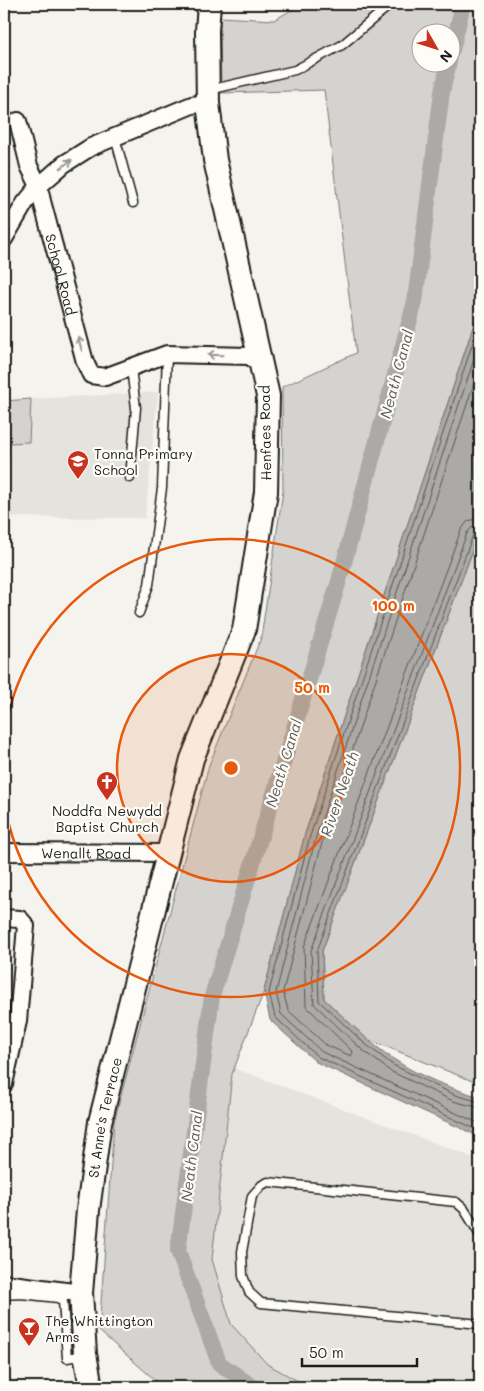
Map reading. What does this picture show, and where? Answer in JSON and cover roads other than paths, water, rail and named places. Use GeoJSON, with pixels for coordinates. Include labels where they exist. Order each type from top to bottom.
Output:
{"type":"FeatureCollection","features":[{"type":"Feature","properties":{"kind":"main road","name":"Henfaes Road"},"geometry":{"type":"LineString","coordinates":[[168,853],[192,759],[244,630],[266,492],[268,396],[216,160],[208,97],[207,31],[209,4]]}},
{"type":"Feature","properties":{"kind":"main road","name":"St Anne's Terrace"},"geometry":{"type":"LineString","coordinates":[[91,1387],[85,1354],[81,1293],[88,1210],[100,1122],[168,853]]}},
{"type":"Feature","properties":{"kind":"street"},"geometry":{"type":"LineString","coordinates":[[4,240],[24,203],[39,186],[64,164],[91,147],[208,97]]}},
{"type":"Feature","properties":{"kind":"street"},"geometry":{"type":"LineString","coordinates":[[18,121],[29,166],[39,186]]}},
{"type":"Feature","properties":{"kind":"street","name":"School Road"},"geometry":{"type":"LineString","coordinates":[[39,186],[82,352],[91,375],[105,377],[166,354],[249,356],[262,365]]}},
{"type":"Feature","properties":{"kind":"street","name":"Wenallt Road"},"geometry":{"type":"LineString","coordinates":[[4,852],[168,853]]}},
{"type":"Feature","properties":{"kind":"street"},"geometry":{"type":"LineString","coordinates":[[4,918],[20,919],[26,926],[18,1021],[4,1084]]}},
{"type":"Feature","properties":{"kind":"street"},"geometry":{"type":"LineString","coordinates":[[4,1282],[81,1293]]}},
{"type":"Feature","properties":{"kind":"lane"},"geometry":{"type":"LineString","coordinates":[[208,97],[295,70],[342,45],[391,4]]}},
{"type":"Feature","properties":{"kind":"lane"},"geometry":{"type":"LineString","coordinates":[[115,137],[133,203]]}},
{"type":"Feature","properties":{"kind":"lane"},"geometry":{"type":"LineString","coordinates":[[139,613],[150,585],[162,488],[166,354]]}},
{"type":"Feature","properties":{"kind":"lane"},"geometry":{"type":"LineString","coordinates":[[130,478],[136,408],[131,368]]}},
{"type":"Feature","properties":{"kind":"lane"},"geometry":{"type":"LineString","coordinates":[[480,1235],[464,1209],[456,1202],[268,1182],[262,1185],[252,1196],[242,1252],[243,1276],[249,1292],[261,1303],[480,1324]]}},
{"type":"Feature","properties":{"kind":"lane"},"geometry":{"type":"LineString","coordinates":[[4,1295],[21,1294],[58,1298],[63,1302],[67,1358],[85,1354]]}},
{"type":"Feature","properties":{"kind":"water","name":"River Neath"},"geometry":{"type":"Polygon","coordinates":[[[480,306],[480,531],[322,951],[324,999],[367,1039],[404,1066],[436,1082],[480,1097],[480,1137],[316,1062],[270,1020],[264,991],[305,834],[480,306]]]}},
{"type":"Feature","properties":{"kind":"waterway","name":"Neath Canal"},"geometry":{"type":"LineString","coordinates":[[459,22],[463,4]]}},
{"type":"Feature","properties":{"kind":"waterway","name":"Neath Canal"},"geometry":{"type":"LineString","coordinates":[[253,1387],[219,1363],[178,1251],[212,996],[339,581],[415,301],[442,92],[447,72]]}},
{"type":"Feature","properties":{"kind":"place","name":"Tonna Primary School"},"geometry":{"type":"Point","coordinates":[78,480]}},
{"type":"Feature","properties":{"kind":"place","name":"Noddfa Newydd Baptist Church"},"geometry":{"type":"Point","coordinates":[107,801]}},
{"type":"Feature","properties":{"kind":"place","name":"The Whittington Arms"},"geometry":{"type":"Point","coordinates":[29,1347]}}]}
